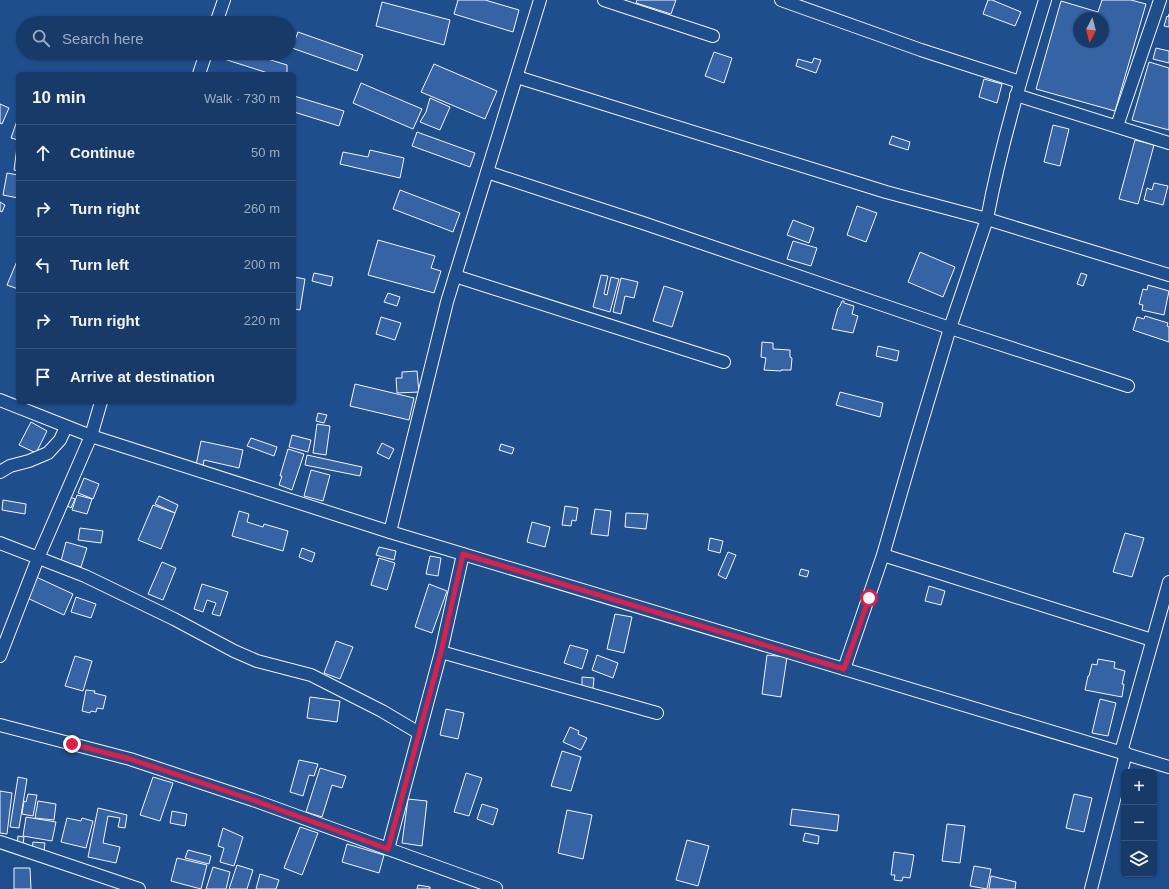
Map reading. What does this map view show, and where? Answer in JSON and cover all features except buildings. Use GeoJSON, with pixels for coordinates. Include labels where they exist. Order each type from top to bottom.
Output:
{"type":"FeatureCollection","features":[{"type":"Feature","properties":{"kind":"street"},"geometry":{"type":"LineString","coordinates":[[218,16],[224,0]]}},
{"type":"Feature","properties":{"kind":"street"},"geometry":{"type":"LineString","coordinates":[[390,532],[447,302],[540,0]]}},
{"type":"Feature","properties":{"kind":"street"},"geometry":{"type":"LineString","coordinates":[[604,0],[713,36]]}},
{"type":"Feature","properties":{"kind":"street"},"geometry":{"type":"LineString","coordinates":[[781,0],[921,50],[1020,82]]}},
{"type":"Feature","properties":{"kind":"street"},"geometry":{"type":"LineString","coordinates":[[844,669],[883,555],[950,328],[987,219],[995,175],[1016,95],[1045,0]]}},
{"type":"Feature","properties":{"kind":"street"},"geometry":{"type":"LineString","coordinates":[[1117,126],[1160,0]]}},
{"type":"Feature","properties":{"kind":"street"},"geometry":{"type":"LineString","coordinates":[[200,72],[204,60]]}},
{"type":"Feature","properties":{"kind":"street"},"geometry":{"type":"LineString","coordinates":[[517,77],[886,192],[987,219],[1169,275]]}},
{"type":"Feature","properties":{"kind":"street"},"geometry":{"type":"LineString","coordinates":[[1016,95],[1169,143]]}},
{"type":"Feature","properties":{"kind":"street"},"geometry":{"type":"LineString","coordinates":[[487,172],[950,328],[1128,386]]}},
{"type":"Feature","properties":{"kind":"street"},"geometry":{"type":"LineString","coordinates":[[456,276],[724,362]]}},
{"type":"Feature","properties":{"kind":"street"},"geometry":{"type":"LineString","coordinates":[[0,400],[91,436],[390,532],[1169,767]]}},
{"type":"Feature","properties":{"kind":"street"},"geometry":{"type":"LineString","coordinates":[[0,656],[38,558],[91,436],[100,404]]}},
{"type":"Feature","properties":{"kind":"street"},"geometry":{"type":"LineString","coordinates":[[0,472],[10,466],[29,461],[48,453],[60,440],[66,426]]}},
{"type":"Feature","properties":{"kind":"street"},"geometry":{"type":"LineString","coordinates":[[0,543],[85,576],[256,661],[311,675],[382,711],[419,733]]}},
{"type":"Feature","properties":{"kind":"street"},"geometry":{"type":"LineString","coordinates":[[388,849],[441,652],[463,554]]}},
{"type":"Feature","properties":{"kind":"street"},"geometry":{"type":"LineString","coordinates":[[883,555],[1152,640]]}},
{"type":"Feature","properties":{"kind":"street"},"geometry":{"type":"LineString","coordinates":[[1091,889],[1123,752],[1152,640],[1169,582]]}},
{"type":"Feature","properties":{"kind":"street"},"geometry":{"type":"LineString","coordinates":[[441,652],[656,712]]}},
{"type":"Feature","properties":{"kind":"street"},"geometry":{"type":"LineString","coordinates":[[0,725],[138,762],[253,800],[498,889]]}},
{"type":"Feature","properties":{"kind":"street"},"geometry":{"type":"LineString","coordinates":[[0,842],[139,889]]}},
{"type":"Feature","properties":{"kind":"route"},"geometry":{"type":"LineString","coordinates":[[72,744],[130,759],[253,800],[388,849],[441,652],[463,554],[844,669],[869,598]]}}]}
